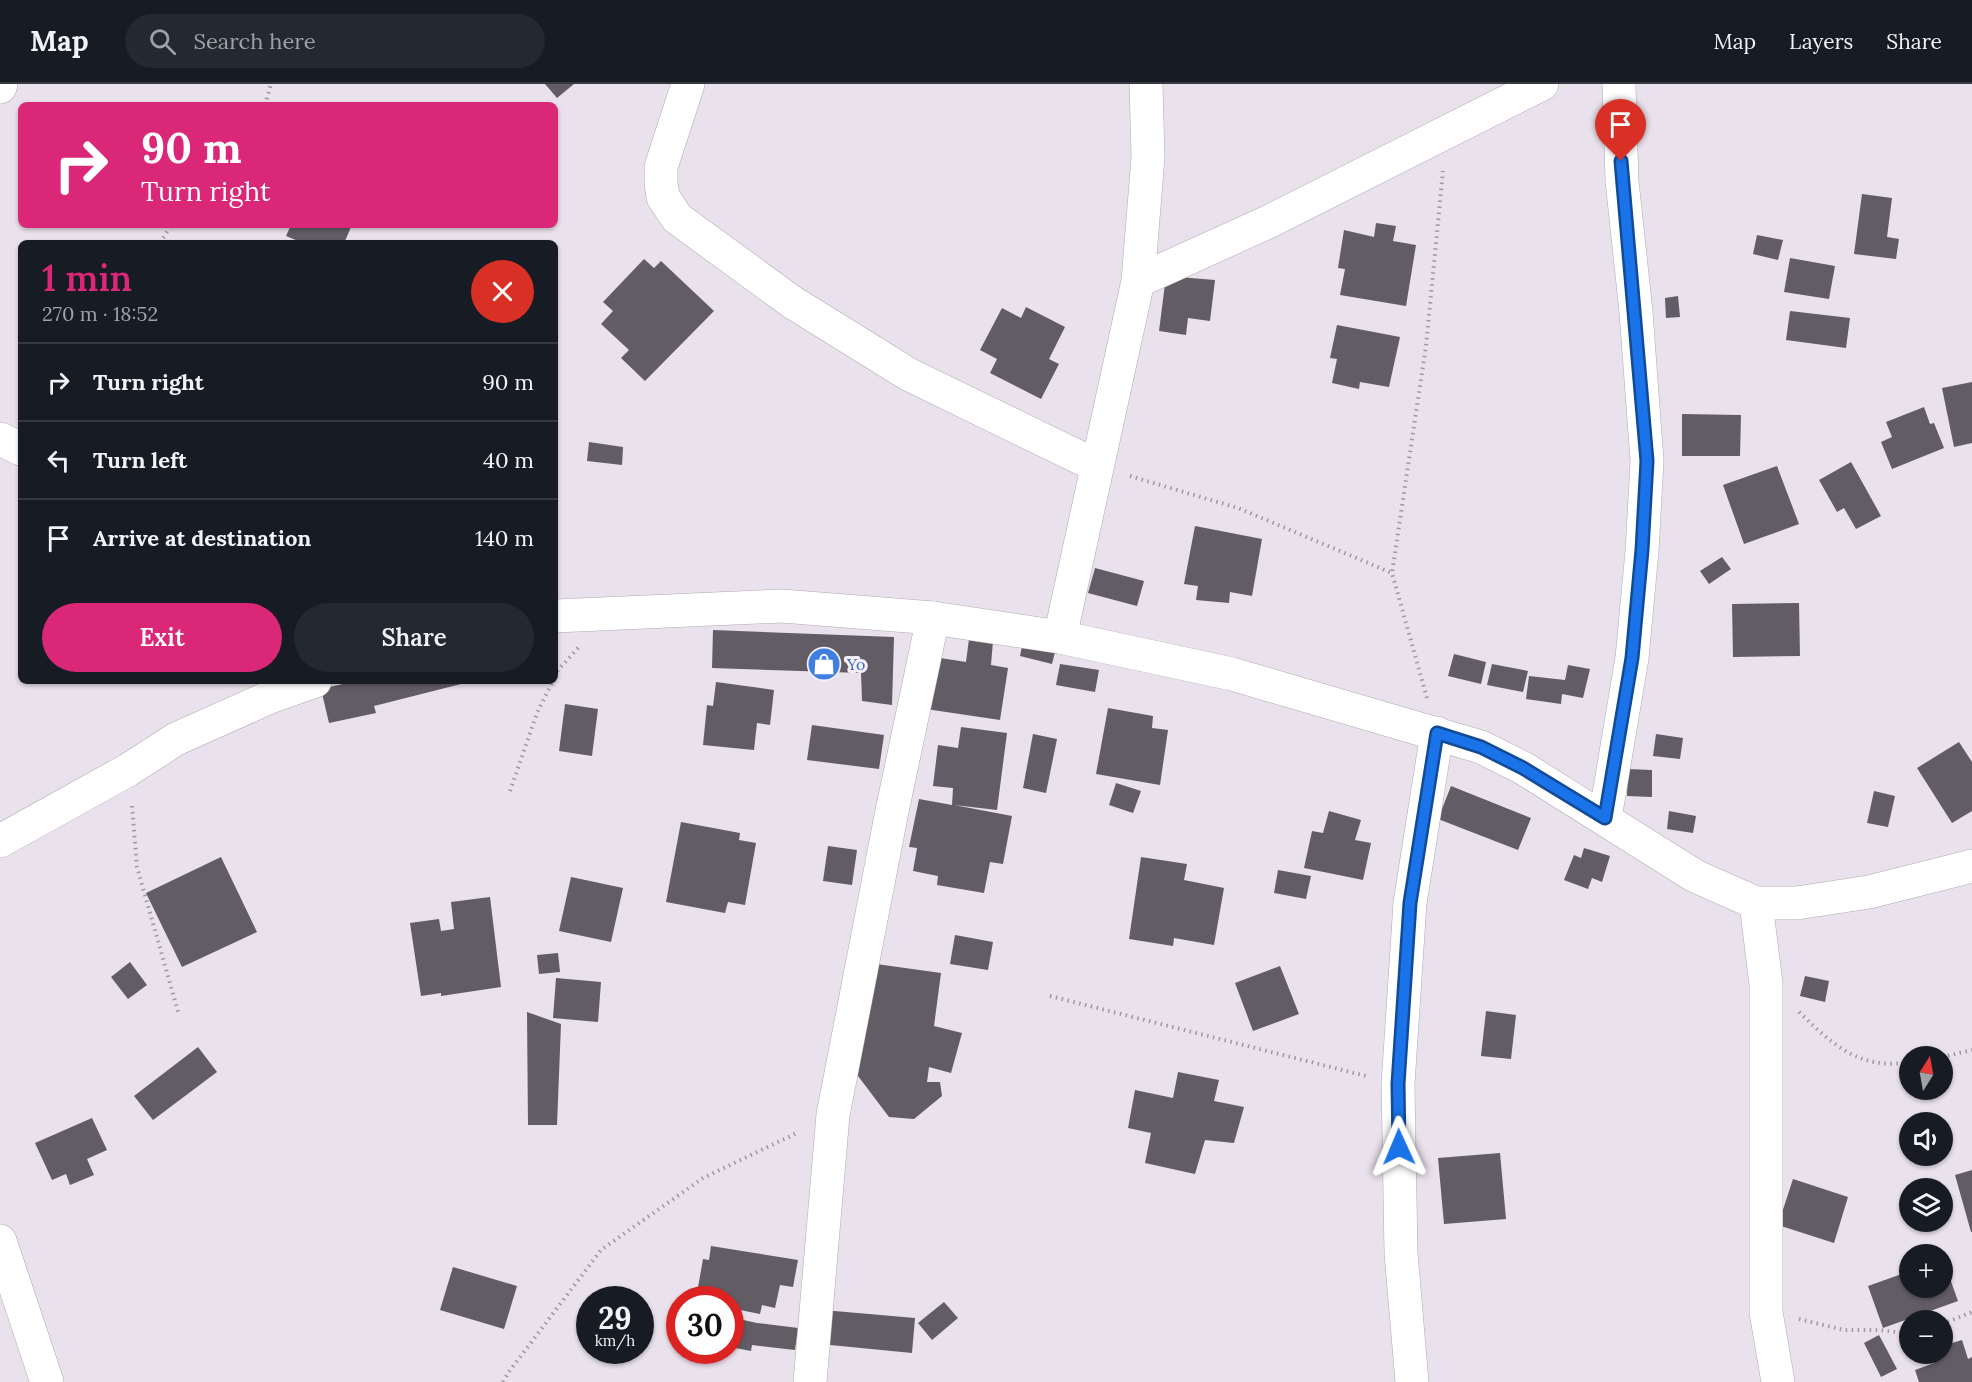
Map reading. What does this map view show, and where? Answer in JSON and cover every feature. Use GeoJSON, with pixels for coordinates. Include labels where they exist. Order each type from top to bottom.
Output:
{"type":"FeatureCollection","features":[{"type":"Feature","properties":{"kind":"street"},"geometry":{"type":"LineString","coordinates":[[688,84],[661,167],[663,197],[677,218],[792,302],[908,374],[1097,466]]}},
{"type":"Feature","properties":{"kind":"street"},"geometry":{"type":"LineString","coordinates":[[1060,637],[1138,281],[1148,156],[1146,84]]}},
{"type":"Feature","properties":{"kind":"street"},"geometry":{"type":"LineString","coordinates":[[1138,281],[1268,222],[1542,84]]}},
{"type":"Feature","properties":{"kind":"street"},"geometry":{"type":"LineString","coordinates":[[1605,818],[1632,658],[1647,461],[1636,312],[1622,181],[1619,84]]}},
{"type":"Feature","properties":{"kind":"street"},"geometry":{"type":"LineString","coordinates":[[0,439],[18,448]]}},
{"type":"Feature","properties":{"kind":"street"},"geometry":{"type":"LineString","coordinates":[[558,616],[782,606],[933,618],[1060,637],[1232,674],[1481,747],[1523,768],[1695,876],[1756,903],[1797,903],[1869,892],[1972,866]]}},
{"type":"Feature","properties":{"kind":"street"},"geometry":{"type":"LineString","coordinates":[[810,1382],[833,1115],[892,811],[933,618]]}},
{"type":"Feature","properties":{"kind":"street"},"geometry":{"type":"LineString","coordinates":[[0,841],[128,770],[176,739],[270,697],[307,684]]}},
{"type":"Feature","properties":{"kind":"street"},"geometry":{"type":"LineString","coordinates":[[1412,1382],[1401,1253],[1398,1084],[1410,903],[1437,733]]}},
{"type":"Feature","properties":{"kind":"street"},"geometry":{"type":"LineString","coordinates":[[1756,903],[1766,984],[1766,1312],[1778,1382]]}},
{"type":"Feature","properties":{"kind":"street"},"geometry":{"type":"LineString","coordinates":[[0,1241],[47,1382]]}},
{"type":"Feature","properties":{"kind":"path"},"geometry":{"type":"LineString","coordinates":[[266,102],[271,84]]}},
{"type":"Feature","properties":{"kind":"path"},"geometry":{"type":"LineString","coordinates":[[1437,733],[1392,573],[1426,346],[1447,131]]}},
{"type":"Feature","properties":{"kind":"path"},"geometry":{"type":"LineString","coordinates":[[1097,466],[1238,508],[1392,573]]}},
{"type":"Feature","properties":{"kind":"path"},"geometry":{"type":"LineString","coordinates":[[510,791],[537,713],[552,684]]}},
{"type":"Feature","properties":{"kind":"path"},"geometry":{"type":"LineString","coordinates":[[128,770],[137,867],[179,1015]]}},
{"type":"Feature","properties":{"kind":"path"},"geometry":{"type":"LineString","coordinates":[[1766,984],[1820,1033],[1850,1056],[1871,1062],[1899,1064]]}},
{"type":"Feature","properties":{"kind":"path"},"geometry":{"type":"LineString","coordinates":[[1050,996],[1398,1084]]}},
{"type":"Feature","properties":{"kind":"path"},"geometry":{"type":"LineString","coordinates":[[1953,1054],[1972,1050]]}},
{"type":"Feature","properties":{"kind":"path"},"geometry":{"type":"LineString","coordinates":[[503,1382],[601,1250],[703,1178],[833,1115]]}},
{"type":"Feature","properties":{"kind":"path"},"geometry":{"type":"LineString","coordinates":[[1766,1312],[1844,1330],[1899,1333]]}},
{"type":"Feature","properties":{"kind":"path"},"geometry":{"type":"LineString","coordinates":[[1953,1320],[1972,1312]]}},
{"type":"Feature","properties":{"kind":"building"},"geometry":{"type":"Polygon","coordinates":[[[545,84],[574,84],[557,98],[545,84]]]}},
{"type":"Feature","properties":{"kind":"building"},"geometry":{"type":"Polygon","coordinates":[[[1862,194],[1892,198],[1887,237],[1899,239],[1896,259],[1854,254],[1862,194]]]}},
{"type":"Feature","properties":{"kind":"building"},"geometry":{"type":"Polygon","coordinates":[[[1376,223],[1396,226],[1393,241],[1416,245],[1406,306],[1340,295],[1345,269],[1338,268],[1344,230],[1374,237],[1376,223]]]}},
{"type":"Feature","properties":{"kind":"building"},"geometry":{"type":"Polygon","coordinates":[[[290,228],[351,228],[345,240],[296,240],[286,236],[290,228]]]}},
{"type":"Feature","properties":{"kind":"building"},"geometry":{"type":"Polygon","coordinates":[[[1757,235],[1783,240],[1778,260],[1753,254],[1757,235]]]}},
{"type":"Feature","properties":{"kind":"building"},"geometry":{"type":"Polygon","coordinates":[[[1790,258],[1835,266],[1829,299],[1784,292],[1790,258]]]}},
{"type":"Feature","properties":{"kind":"building"},"geometry":{"type":"Polygon","coordinates":[[[644,259],[654,268],[661,261],[714,311],[645,381],[621,358],[629,350],[601,324],[613,311],[603,302],[644,259]]]}},
{"type":"Feature","properties":{"kind":"building"},"geometry":{"type":"Polygon","coordinates":[[[1166,276],[1215,280],[1210,321],[1188,318],[1186,335],[1159,331],[1166,276]]]}},
{"type":"Feature","properties":{"kind":"building"},"geometry":{"type":"Polygon","coordinates":[[[1678,296],[1680,317],[1666,318],[1665,298],[1678,296]]]}},
{"type":"Feature","properties":{"kind":"building"},"geometry":{"type":"Polygon","coordinates":[[[1026,307],[1065,327],[1049,359],[1059,364],[1041,399],[990,373],[997,359],[980,350],[1002,308],[1021,318],[1026,307]]]}},
{"type":"Feature","properties":{"kind":"building"},"geometry":{"type":"Polygon","coordinates":[[[1790,311],[1850,318],[1846,348],[1786,340],[1790,311]]]}},
{"type":"Feature","properties":{"kind":"building"},"geometry":{"type":"Polygon","coordinates":[[[1337,325],[1400,337],[1389,387],[1360,382],[1359,389],[1332,383],[1337,359],[1330,358],[1337,325]]]}},
{"type":"Feature","properties":{"kind":"building"},"geometry":{"type":"Polygon","coordinates":[[[1972,382],[1972,443],[1954,447],[1942,388],[1972,382]]]}},
{"type":"Feature","properties":{"kind":"building"},"geometry":{"type":"Polygon","coordinates":[[[1924,407],[1930,424],[1934,423],[1944,448],[1892,469],[1881,442],[1892,437],[1886,422],[1924,407]]]}},
{"type":"Feature","properties":{"kind":"building"},"geometry":{"type":"Polygon","coordinates":[[[1682,414],[1741,415],[1740,456],[1682,456],[1682,414]]]}},
{"type":"Feature","properties":{"kind":"building"},"geometry":{"type":"Polygon","coordinates":[[[589,442],[623,447],[622,465],[587,461],[589,442]]]}},
{"type":"Feature","properties":{"kind":"building"},"geometry":{"type":"Polygon","coordinates":[[[1851,462],[1881,516],[1856,529],[1844,508],[1837,512],[1819,480],[1851,462]]]}},
{"type":"Feature","properties":{"kind":"building"},"geometry":{"type":"Polygon","coordinates":[[[1777,466],[1799,524],[1744,544],[1723,485],[1777,466]]]}},
{"type":"Feature","properties":{"kind":"building"},"geometry":{"type":"Polygon","coordinates":[[[1195,526],[1262,539],[1252,596],[1230,592],[1229,603],[1196,600],[1198,586],[1184,584],[1195,526]]]}},
{"type":"Feature","properties":{"kind":"building"},"geometry":{"type":"Polygon","coordinates":[[[1722,557],[1731,569],[1709,584],[1700,571],[1722,557]]]}},
{"type":"Feature","properties":{"kind":"building"},"geometry":{"type":"Polygon","coordinates":[[[1095,568],[1144,581],[1137,606],[1088,593],[1095,568]]]}},
{"type":"Feature","properties":{"kind":"building"},"geometry":{"type":"Polygon","coordinates":[[[1799,603],[1800,656],[1733,657],[1732,604],[1799,603]]]}},
{"type":"Feature","properties":{"kind":"building"},"geometry":{"type":"Polygon","coordinates":[[[713,630],[894,637],[892,705],[862,701],[861,673],[712,668],[713,630]]]}},
{"type":"Feature","properties":{"kind":"building"},"geometry":{"type":"Polygon","coordinates":[[[1024,637],[1057,644],[1052,664],[1020,656],[1024,637]]]}},
{"type":"Feature","properties":{"kind":"building"},"geometry":{"type":"Polygon","coordinates":[[[969,639],[993,641],[991,665],[1008,668],[1000,720],[926,709],[934,657],[966,662],[969,639]]]}},
{"type":"Feature","properties":{"kind":"building"},"geometry":{"type":"Polygon","coordinates":[[[1454,654],[1486,662],[1481,684],[1448,676],[1454,654]]]}},
{"type":"Feature","properties":{"kind":"building"},"geometry":{"type":"Polygon","coordinates":[[[1060,664],[1099,670],[1095,692],[1056,685],[1060,664]]]}},
{"type":"Feature","properties":{"kind":"building"},"geometry":{"type":"Polygon","coordinates":[[[1492,664],[1528,671],[1523,692],[1487,685],[1492,664]]]}},
{"type":"Feature","properties":{"kind":"building"},"geometry":{"type":"Polygon","coordinates":[[[1568,665],[1590,669],[1583,698],[1562,694],[1561,704],[1526,699],[1529,676],[1565,680],[1568,665]]]}},
{"type":"Feature","properties":{"kind":"building"},"geometry":{"type":"Polygon","coordinates":[[[716,682],[774,690],[770,725],[757,723],[754,750],[703,745],[707,705],[713,706],[716,682]]]}},
{"type":"Feature","properties":{"kind":"building"},"geometry":{"type":"Polygon","coordinates":[[[343,684],[461,684],[374,706],[376,713],[329,723],[321,689],[343,684]]]}},
{"type":"Feature","properties":{"kind":"building"},"geometry":{"type":"Polygon","coordinates":[[[565,704],[598,709],[592,756],[559,751],[565,704]]]}},
{"type":"Feature","properties":{"kind":"building"},"geometry":{"type":"Polygon","coordinates":[[[1108,708],[1153,716],[1152,728],[1168,730],[1160,785],[1096,774],[1108,708]]]}},
{"type":"Feature","properties":{"kind":"building"},"geometry":{"type":"Polygon","coordinates":[[[812,725],[884,735],[879,769],[807,760],[812,725]]]}},
{"type":"Feature","properties":{"kind":"building"},"geometry":{"type":"Polygon","coordinates":[[[961,727],[1007,733],[997,810],[954,805],[1012,816],[1003,864],[990,862],[984,893],[937,885],[938,876],[913,871],[917,848],[909,847],[919,799],[952,805],[953,788],[933,786],[938,745],[958,748],[961,727]]]}},
{"type":"Feature","properties":{"kind":"building"},"geometry":{"type":"Polygon","coordinates":[[[1033,734],[1057,739],[1046,793],[1023,788],[1033,734]]]}},
{"type":"Feature","properties":{"kind":"building"},"geometry":{"type":"Polygon","coordinates":[[[1656,734],[1683,738],[1680,759],[1653,756],[1656,734]]]}},
{"type":"Feature","properties":{"kind":"building"},"geometry":{"type":"Polygon","coordinates":[[[1959,742],[1972,762],[1972,811],[1952,823],[1917,768],[1959,742]]]}},
{"type":"Feature","properties":{"kind":"building"},"geometry":{"type":"Polygon","coordinates":[[[1628,769],[1652,770],[1652,797],[1627,796],[1628,769]]]}},
{"type":"Feature","properties":{"kind":"building"},"geometry":{"type":"Polygon","coordinates":[[[1116,783],[1141,791],[1133,813],[1109,805],[1116,783]]]}},
{"type":"Feature","properties":{"kind":"building"},"geometry":{"type":"Polygon","coordinates":[[[1451,786],[1531,818],[1518,850],[1438,819],[1451,786]]]}},
{"type":"Feature","properties":{"kind":"building"},"geometry":{"type":"Polygon","coordinates":[[[1874,791],[1895,796],[1888,827],[1867,823],[1874,791]]]}},
{"type":"Feature","properties":{"kind":"building"},"geometry":{"type":"Polygon","coordinates":[[[1329,811],[1361,820],[1355,840],[1371,843],[1363,880],[1304,868],[1312,831],[1323,833],[1329,811]]]}},
{"type":"Feature","properties":{"kind":"building"},"geometry":{"type":"Polygon","coordinates":[[[1669,811],[1696,816],[1693,833],[1667,829],[1669,811]]]}},
{"type":"Feature","properties":{"kind":"building"},"geometry":{"type":"Polygon","coordinates":[[[681,822],[740,833],[739,840],[756,843],[745,905],[728,902],[725,913],[666,902],[681,822]]]}},
{"type":"Feature","properties":{"kind":"building"},"geometry":{"type":"Polygon","coordinates":[[[828,846],[857,850],[852,885],[823,881],[828,846]]]}},
{"type":"Feature","properties":{"kind":"building"},"geometry":{"type":"Polygon","coordinates":[[[1584,848],[1610,856],[1602,882],[1592,878],[1588,889],[1564,880],[1574,855],[1581,858],[1584,848]]]}},
{"type":"Feature","properties":{"kind":"building"},"geometry":{"type":"Polygon","coordinates":[[[221,857],[257,932],[182,967],[146,893],[221,857]]]}},
{"type":"Feature","properties":{"kind":"building"},"geometry":{"type":"Polygon","coordinates":[[[1141,857],[1187,864],[1184,880],[1224,888],[1214,945],[1174,938],[1173,946],[1129,939],[1141,857]]]}},
{"type":"Feature","properties":{"kind":"building"},"geometry":{"type":"Polygon","coordinates":[[[1278,870],[1311,876],[1306,899],[1274,893],[1278,870]]]}},
{"type":"Feature","properties":{"kind":"building"},"geometry":{"type":"Polygon","coordinates":[[[571,877],[623,888],[611,942],[559,931],[571,877]]]}},
{"type":"Feature","properties":{"kind":"building"},"geometry":{"type":"Polygon","coordinates":[[[490,897],[501,987],[441,996],[441,993],[421,996],[410,923],[439,919],[441,931],[454,929],[451,902],[490,897]]]}},
{"type":"Feature","properties":{"kind":"building"},"geometry":{"type":"Polygon","coordinates":[[[955,935],[993,942],[988,970],[950,964],[955,935]]]}},
{"type":"Feature","properties":{"kind":"building"},"geometry":{"type":"Polygon","coordinates":[[[558,953],[560,972],[539,974],[537,955],[558,953]]]}},
{"type":"Feature","properties":{"kind":"building"},"geometry":{"type":"Polygon","coordinates":[[[130,962],[147,985],[128,999],[111,977],[130,962]]]}},
{"type":"Feature","properties":{"kind":"building"},"geometry":{"type":"Polygon","coordinates":[[[869,963],[941,973],[934,1026],[962,1033],[951,1073],[929,1067],[927,1082],[940,1082],[942,1096],[914,1119],[889,1117],[855,1072],[869,963]]]}},
{"type":"Feature","properties":{"kind":"building"},"geometry":{"type":"Polygon","coordinates":[[[1280,966],[1299,1014],[1253,1031],[1235,983],[1280,966]]]}},
{"type":"Feature","properties":{"kind":"building"},"geometry":{"type":"Polygon","coordinates":[[[1805,976],[1829,981],[1825,1002],[1800,996],[1805,976]]]}},
{"type":"Feature","properties":{"kind":"building"},"geometry":{"type":"Polygon","coordinates":[[[556,978],[601,982],[598,1022],[553,1018],[556,978]]]}},
{"type":"Feature","properties":{"kind":"building"},"geometry":{"type":"Polygon","coordinates":[[[1486,1011],[1516,1015],[1511,1059],[1481,1056],[1486,1011]]]}},
{"type":"Feature","properties":{"kind":"building"},"geometry":{"type":"Polygon","coordinates":[[[527,1012],[561,1024],[557,1125],[528,1125],[527,1012]]]}},
{"type":"Feature","properties":{"kind":"building"},"geometry":{"type":"Polygon","coordinates":[[[198,1047],[217,1072],[153,1120],[134,1096],[198,1047]]]}},
{"type":"Feature","properties":{"kind":"building"},"geometry":{"type":"Polygon","coordinates":[[[1178,1072],[1219,1080],[1214,1101],[1244,1107],[1234,1143],[1205,1140],[1195,1174],[1145,1163],[1151,1133],[1128,1128],[1135,1090],[1173,1098],[1178,1072]]]}},
{"type":"Feature","properties":{"kind":"building"},"geometry":{"type":"Polygon","coordinates":[[[92,1118],[107,1150],[87,1159],[94,1175],[70,1185],[66,1174],[52,1180],[35,1143],[92,1118]]]}},
{"type":"Feature","properties":{"kind":"building"},"geometry":{"type":"Polygon","coordinates":[[[1500,1153],[1506,1219],[1444,1224],[1438,1158],[1500,1153]]]}},
{"type":"Feature","properties":{"kind":"building"},"geometry":{"type":"Polygon","coordinates":[[[1972,1170],[1972,1232],[1971,1232],[1955,1175],[1972,1170]]]}},
{"type":"Feature","properties":{"kind":"building"},"geometry":{"type":"Polygon","coordinates":[[[1793,1179],[1848,1197],[1834,1243],[1778,1225],[1793,1179]]]}},
{"type":"Feature","properties":{"kind":"building"},"geometry":{"type":"Polygon","coordinates":[[[711,1246],[798,1260],[793,1287],[780,1285],[775,1308],[762,1305],[760,1314],[744,1311],[744,1286],[698,1286],[703,1259],[709,1260],[711,1246]]]}},
{"type":"Feature","properties":{"kind":"building"},"geometry":{"type":"Polygon","coordinates":[[[453,1267],[517,1286],[504,1329],[440,1310],[453,1267]]]}},
{"type":"Feature","properties":{"kind":"building"},"geometry":{"type":"Polygon","coordinates":[[[1899,1275],[1899,1298],[1953,1298],[1953,1287],[1958,1301],[1933,1310],[1899,1310],[1899,1322],[1883,1328],[1868,1286],[1899,1275]]]}},
{"type":"Feature","properties":{"kind":"building"},"geometry":{"type":"Polygon","coordinates":[[[944,1302],[958,1318],[932,1340],[918,1323],[944,1302]]]}},
{"type":"Feature","properties":{"kind":"building"},"geometry":{"type":"Polygon","coordinates":[[[823,1310],[915,1318],[912,1353],[820,1344],[823,1310]]]}},
{"type":"Feature","properties":{"kind":"building"},"geometry":{"type":"Polygon","coordinates":[[[744,1320],[798,1328],[795,1350],[752,1345],[751,1351],[744,1350],[744,1320]]]}},
{"type":"Feature","properties":{"kind":"building"},"geometry":{"type":"Polygon","coordinates":[[[1879,1335],[1897,1369],[1881,1377],[1864,1343],[1879,1335]]]}},
{"type":"Feature","properties":{"kind":"building"},"geometry":{"type":"Polygon","coordinates":[[[1962,1340],[1968,1359],[1972,1357],[1972,1382],[1919,1382],[1915,1370],[1931,1364],[1953,1364],[1953,1343],[1962,1340]]]}},
{"type":"Feature","properties":{"kind":"place","name":"Yo"},"geometry":{"type":"Point","coordinates":[824,664]}},
{"type":"Feature","properties":{"kind":"route"},"geometry":{"type":"LineString","coordinates":[[1399,1147],[1398,1084],[1410,903],[1437,733],[1481,747],[1523,768],[1605,818],[1632,658],[1647,461],[1636,312],[1621,161]]}}]}
